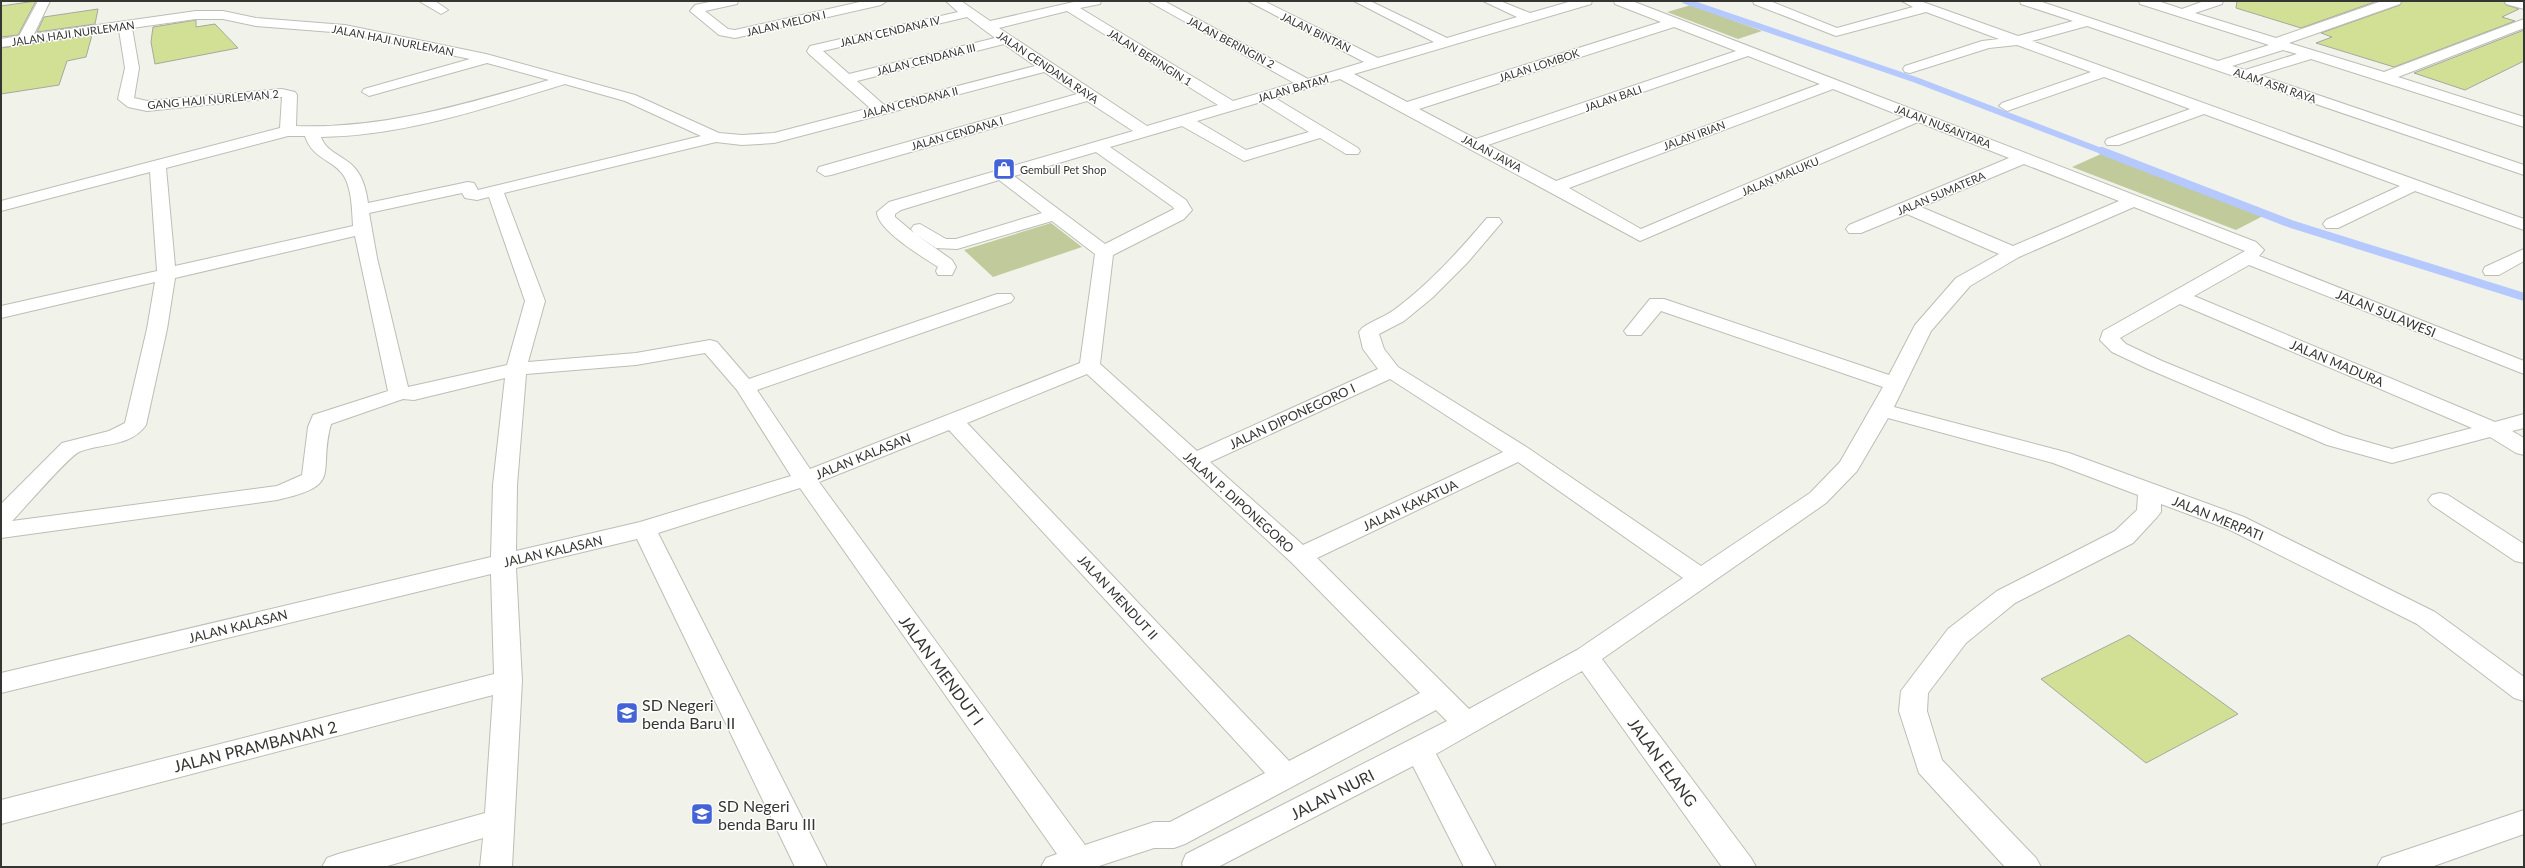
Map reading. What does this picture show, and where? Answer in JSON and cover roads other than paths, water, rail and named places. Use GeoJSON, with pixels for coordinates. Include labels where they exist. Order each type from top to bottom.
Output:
{"type":"FeatureCollection","features":[{"type":"Feature","properties":{"kind":"street"},"geometry":{"type":"LineString","coordinates":[[24,40],[44,1]]}},
{"type":"Feature","properties":{"kind":"street"},"geometry":{"type":"LineString","coordinates":[[425,1],[441,10]]}},
{"type":"Feature","properties":{"kind":"street","name":"JALAN MELON I"},"geometry":{"type":"LineString","coordinates":[[732,1],[700,8],[697,11],[724,32],[735,34],[881,1]]}},
{"type":"Feature","properties":{"kind":"street","name":"JALAN CENDANA RAYA"},"geometry":{"type":"LineString","coordinates":[[952,1],[1046,67],[1144,131]]}},
{"type":"Feature","properties":{"kind":"street"},"geometry":{"type":"LineString","coordinates":[[988,26],[1095,1]]}},
{"type":"Feature","properties":{"kind":"street","name":"JALAN BERINGIN 2"},"geometry":{"type":"LineString","coordinates":[[1154,1],[1307,84]]}},
{"type":"Feature","properties":{"kind":"street","name":"JALAN BINTAN"},"geometry":{"type":"LineString","coordinates":[[1254,1],[1377,62]]}},
{"type":"Feature","properties":{"kind":"street"},"geometry":{"type":"LineString","coordinates":[[1360,1],[1446,42]]}},
{"type":"Feature","properties":{"kind":"street"},"geometry":{"type":"LineString","coordinates":[[1489,1],[1527,17]]}},
{"type":"Feature","properties":{"kind":"street","name":"JALAN BATAM"},"geometry":{"type":"LineString","coordinates":[[894,206],[1584,1]]}},
{"type":"Feature","properties":{"kind":"street","name":"JALAN NUSANTARA"},"geometry":{"type":"LineString","coordinates":[[1620,1],[2244,242],[2255,250],[2248,258]]}},
{"type":"Feature","properties":{"kind":"street"},"geometry":{"type":"LineString","coordinates":[[1759,1],[1836,32],[1926,8]]}},
{"type":"Feature","properties":{"kind":"street"},"geometry":{"type":"LineString","coordinates":[[1908,1],[1991,38]]}},
{"type":"Feature","properties":{"kind":"street","name":"ALAM ASRI RAYA"},"geometry":{"type":"LineString","coordinates":[[2026,1],[2524,170]]}},
{"type":"Feature","properties":{"kind":"street"},"geometry":{"type":"LineString","coordinates":[[2145,1],[2524,122]]}},
{"type":"Feature","properties":{"kind":"street"},"geometry":{"type":"LineString","coordinates":[[2182,13],[2217,1]]}},
{"type":"Feature","properties":{"kind":"street"},"geometry":{"type":"LineString","coordinates":[[2218,66],[2395,1]]}},
{"type":"Feature","properties":{"kind":"street"},"geometry":{"type":"LineString","coordinates":[[2511,1],[2524,5]]}},
{"type":"Feature","properties":{"kind":"street","name":"JALAN BERINGIN 1"},"geometry":{"type":"LineString","coordinates":[[1069,7],[1230,106]]}},
{"type":"Feature","properties":{"kind":"street","name":"JALAN CENDANA IV"},"geometry":{"type":"LineString","coordinates":[[845,80],[814,51],[817,47],[970,13]]}},
{"type":"Feature","properties":{"kind":"street"},"geometry":{"type":"LineString","coordinates":[[2040,20],[2062,14]]}},
{"type":"Feature","properties":{"kind":"street","name":"JALAN HAJI NURLEMAN"},"geometry":{"type":"LineString","coordinates":[[1,43],[182,16],[223,15],[256,22],[345,29],[486,58],[630,98],[716,137],[742,140],[774,138]]}},
{"type":"Feature","properties":{"kind":"street","name":"JALAN LOMBOK"},"geometry":{"type":"LineString","coordinates":[[1405,108],[1674,22]]}},
{"type":"Feature","properties":{"kind":"street"},"geometry":{"type":"LineString","coordinates":[[1910,68],[1991,38],[2086,22]]}},
{"type":"Feature","properties":{"kind":"street"},"geometry":{"type":"LineString","coordinates":[[2385,77],[2524,23]]}},
{"type":"Feature","properties":{"kind":"street","name":"GANG HAJI NURLEMAN 2"},"geometry":{"type":"LineString","coordinates":[[125,25],[132,68],[126,99],[133,104],[147,106],[282,93],[290,94],[288,131]]}},
{"type":"Feature","properties":{"kind":"street"},"geometry":{"type":"LineString","coordinates":[[2017,34],[2103,72],[2524,225]]}},
{"type":"Feature","properties":{"kind":"street","name":"JALAN CENDANA III"},"geometry":{"type":"LineString","coordinates":[[845,80],[1006,39]]}},
{"type":"Feature","properties":{"kind":"street","name":"JALAN BALI"},"geometry":{"type":"LineString","coordinates":[[1476,144],[1749,51]]}},
{"type":"Feature","properties":{"kind":"street"},"geometry":{"type":"LineString","coordinates":[[2245,76],[2312,54]]}},
{"type":"Feature","properties":{"kind":"street"},"geometry":{"type":"LineString","coordinates":[[369,92],[486,58]]}},
{"type":"Feature","properties":{"kind":"street","name":"JALAN CENDANA II"},"geometry":{"type":"LineString","coordinates":[[774,138],[880,109],[1046,67]]}},
{"type":"Feature","properties":{"kind":"street"},"geometry":{"type":"LineString","coordinates":[[2007,106],[2103,72]]}},
{"type":"Feature","properties":{"kind":"street","name":"JALAN JAWA"},"geometry":{"type":"LineString","coordinates":[[1342,74],[1476,144],[1640,236]]}},
{"type":"Feature","properties":{"kind":"street"},"geometry":{"type":"LineString","coordinates":[[1,206],[288,131],[312,133],[377,126],[442,115],[564,80]]}},
{"type":"Feature","properties":{"kind":"street"},"geometry":{"type":"LineString","coordinates":[[845,80],[880,109]]}},
{"type":"Feature","properties":{"kind":"street","name":"JALAN IRIAN"},"geometry":{"type":"LineString","coordinates":[[1555,187],[1833,84]]}},
{"type":"Feature","properties":{"kind":"street","name":"JALAN CENDANA I"},"geometry":{"type":"LineString","coordinates":[[825,171],[1090,95]]}},
{"type":"Feature","properties":{"kind":"street"},"geometry":{"type":"LineString","coordinates":[[1263,96],[1352,151]]}},
{"type":"Feature","properties":{"kind":"street"},"geometry":{"type":"LineString","coordinates":[[2503,115],[2524,105]]}},
{"type":"Feature","properties":{"kind":"street"},"geometry":{"type":"LineString","coordinates":[[2113,142],[2203,109]]}},
{"type":"Feature","properties":{"kind":"street","name":"JALAN MALUKU"},"geometry":{"type":"LineString","coordinates":[[1640,236],[1919,116]]}},
{"type":"Feature","properties":{"kind":"street"},"geometry":{"type":"LineString","coordinates":[[1184,120],[1244,156],[1322,133]]}},
{"type":"Feature","properties":{"kind":"street"},"geometry":{"type":"LineString","coordinates":[[312,133],[314,143],[322,153],[352,176],[361,210],[362,229],[397,388],[402,393]]}},
{"type":"Feature","properties":{"kind":"street"},"geometry":{"type":"LineString","coordinates":[[361,210],[468,187],[473,195],[495,191],[716,137]]}},
{"type":"Feature","properties":{"kind":"street"},"geometry":{"type":"LineString","coordinates":[[1098,145],[1180,204],[1183,210],[1178,215],[1104,252]]}},
{"type":"Feature","properties":{"kind":"street","name":"JALAN SUMATERA"},"geometry":{"type":"LineString","coordinates":[[1855,229],[2026,157]]}},
{"type":"Feature","properties":{"kind":"street"},"geometry":{"type":"LineString","coordinates":[[1,518],[70,448],[117,436],[128,431],[135,424],[157,329],[166,273],[158,164]]}},
{"type":"Feature","properties":{"kind":"street"},"geometry":{"type":"LineString","coordinates":[[1001,174],[1104,252]]}},
{"type":"Feature","properties":{"kind":"street"},"geometry":{"type":"LineString","coordinates":[[2332,224],[2415,185]]}},
{"type":"Feature","properties":{"kind":"street"},"geometry":{"type":"LineString","coordinates":[[495,191],[535,301],[516,369],[505,485],[503,563],[508,681],[496,867]]}},
{"type":"Feature","properties":{"kind":"street","name":"JALAN NURI"},"geometry":{"type":"LineString","coordinates":[[1197,865],[1419,750],[1586,657],[1818,498],[1849,466],[1882,410],[1922,329],[1963,282],[2013,253],[2136,200]]}},
{"type":"Feature","properties":{"kind":"street"},"geometry":{"type":"LineString","coordinates":[[945,271],[947,267],[945,264],[888,220],[886,212],[894,206],[920,229],[942,244],[949,245],[1055,215]]}},
{"type":"Feature","properties":{"kind":"street"},"geometry":{"type":"LineString","coordinates":[[1906,207],[2013,253]]}},
{"type":"Feature","properties":{"kind":"street"},"geometry":{"type":"LineString","coordinates":[[1493,222],[1473,247],[1401,314],[1377,326],[1369,332],[1369,342],[1391,371],[1520,453],[1701,578]]}},
{"type":"Feature","properties":{"kind":"street"},"geometry":{"type":"LineString","coordinates":[[1,312],[362,229]]}},
{"type":"Feature","properties":{"kind":"street"},"geometry":{"type":"LineString","coordinates":[[1090,366],[1104,252]]}},
{"type":"Feature","properties":{"kind":"street"},"geometry":{"type":"LineString","coordinates":[[2492,271],[2524,254]]}},
{"type":"Feature","properties":{"kind":"street"},"geometry":{"type":"LineString","coordinates":[[2248,258],[2181,297],[2110,335],[2110,340],[2119,348],[2155,365],[2335,440],[2366,450],[2392,456],[2524,421]]}},
{"type":"Feature","properties":{"kind":"street","name":"JALAN SULAWESI"},"geometry":{"type":"LineString","coordinates":[[2248,258],[2524,368]]}},
{"type":"Feature","properties":{"kind":"street","name":"JALAN MADURA"},"geometry":{"type":"LineString","coordinates":[[2181,297],[2493,429],[2524,448]]}},
{"type":"Feature","properties":{"kind":"street"},"geometry":{"type":"LineString","coordinates":[[745,387],[1004,298]]}},
{"type":"Feature","properties":{"kind":"street"},"geometry":{"type":"LineString","coordinates":[[1634,330],[1657,303],[1895,384]]}},
{"type":"Feature","properties":{"kind":"street","name":"JALAN MENDUT I"},"geometry":{"type":"LineString","coordinates":[[516,369],[636,359],[710,346],[745,387],[805,479],[1068,864]]}},
{"type":"Feature","properties":{"kind":"street","name":"JALAN KALASAN"},"geometry":{"type":"LineString","coordinates":[[1,683],[644,529],[805,479],[1090,366]]}},
{"type":"Feature","properties":{"kind":"street","name":"JALAN P. DIPONEGORO"},"geometry":{"type":"LineString","coordinates":[[1090,366],[1193,461],[1300,556],[1440,695],[1466,723]]}},
{"type":"Feature","properties":{"kind":"street"},"geometry":{"type":"LineString","coordinates":[[1,530],[277,493],[294,489],[309,482],[314,476],[321,420],[402,393],[414,394],[516,369]]}},
{"type":"Feature","properties":{"kind":"street","name":"JALAN DIPONEGORO I"},"geometry":{"type":"LineString","coordinates":[[1193,461],[1391,371]]}},
{"type":"Feature","properties":{"kind":"street","name":"JALAN MERPATI"},"geometry":{"type":"LineString","coordinates":[[1882,410],[2061,458],[2236,522],[2426,618],[2524,691]]}},
{"type":"Feature","properties":{"kind":"street","name":"JALAN MENDUT II"},"geometry":{"type":"LineString","coordinates":[[952,420],[1285,774]]}},
{"type":"Feature","properties":{"kind":"street","name":"JALAN KAKATUA"},"geometry":{"type":"LineString","coordinates":[[1300,556],[1520,453]]}},
{"type":"Feature","properties":{"kind":"street"},"geometry":{"type":"LineString","coordinates":[[2025,867],[1929,765],[1914,711],[1915,691],[1957,636],[2006,597],[2124,537],[2148,512],[2150,491]]}},
{"type":"Feature","properties":{"kind":"street"},"geometry":{"type":"LineString","coordinates":[[2440,500],[2524,555]]}},
{"type":"Feature","properties":{"kind":"street"},"geometry":{"type":"LineString","coordinates":[[644,529],[811,867]]}},
{"type":"Feature","properties":{"kind":"street","name":"JALAN ELANG"},"geometry":{"type":"LineString","coordinates":[[1586,657],[1740,867]]}},
{"type":"Feature","properties":{"kind":"street","name":"JALAN PRAMBANAN 2"},"geometry":{"type":"LineString","coordinates":[[1,812],[508,681]]}},
{"type":"Feature","properties":{"kind":"street"},"geometry":{"type":"LineString","coordinates":[[1068,864],[1154,835],[1174,835],[1285,774],[1440,695]]}},
{"type":"Feature","properties":{"kind":"street"},"geometry":{"type":"LineString","coordinates":[[1419,750],[1480,867]]}},
{"type":"Feature","properties":{"kind":"street"},"geometry":{"type":"LineString","coordinates":[[338,867],[500,820]]}},
{"type":"Feature","properties":{"kind":"street"},"geometry":{"type":"LineString","coordinates":[[2393,867],[2524,822]]}},
{"type":"Feature","properties":{"kind":"street"},"geometry":{"type":"LineString","coordinates":[[1174,835],[1186,845],[1197,865]]}},
{"type":"Feature","properties":{"kind":"waterway"},"geometry":{"type":"LineString","coordinates":[[1685,1],[1916,80],[2104,152]]}},
{"type":"Feature","properties":{"kind":"waterway"},"geometry":{"type":"LineString","coordinates":[[2102,151],[2291,224],[2524,297]]}},
{"type":"Feature","properties":{"kind":"place","name":"Gembull Pet Shop"},"geometry":{"type":"Point","coordinates":[1004,169]}},
{"type":"Feature","properties":{"kind":"place","name":"SD Negeri benda Baru II"},"geometry":{"type":"Point","coordinates":[627,713]}},
{"type":"Feature","properties":{"kind":"place","name":"SD Negeri benda Baru III"},"geometry":{"type":"Point","coordinates":[702,814]}}]}
